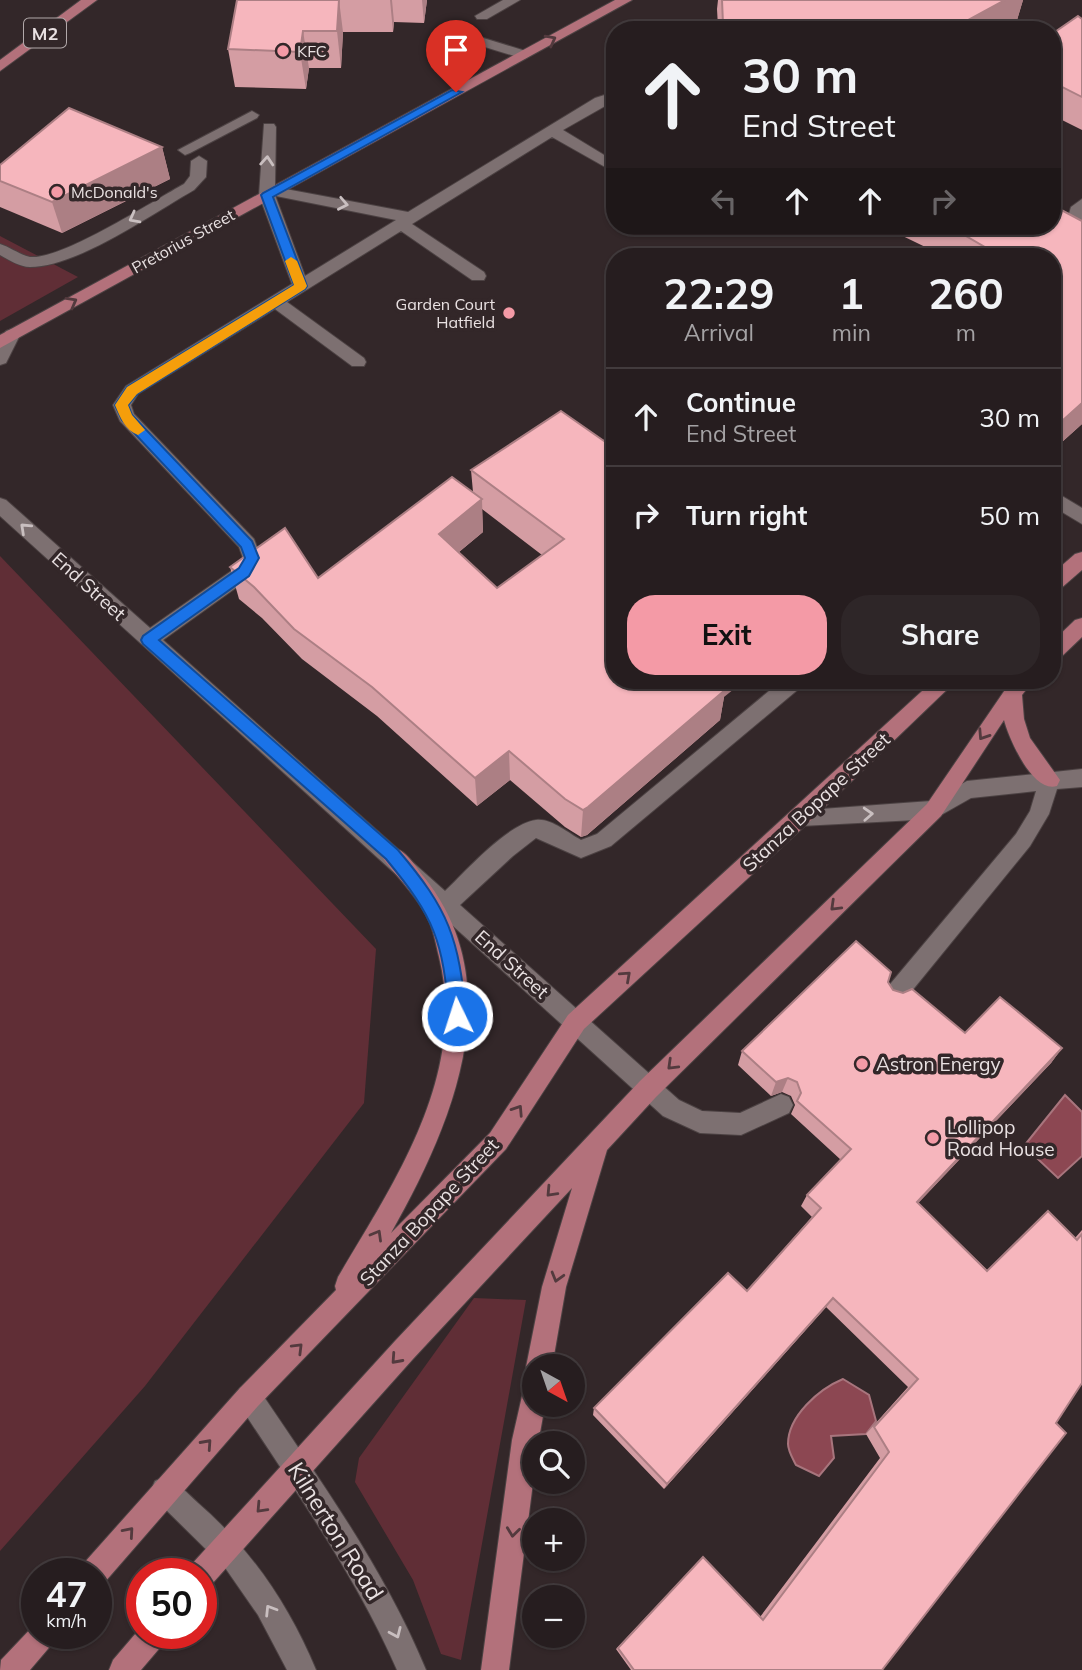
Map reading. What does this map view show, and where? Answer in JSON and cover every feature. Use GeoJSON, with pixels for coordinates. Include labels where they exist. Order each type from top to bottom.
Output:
{"type":"FeatureCollection","features":[{"type":"Feature","properties":{"kind":"main road","name":"M2"},"geometry":{"type":"LineString","coordinates":[[0,67],[90,0]]}},
{"type":"Feature","properties":{"kind":"main road","name":"Pretorius Street"},"geometry":{"type":"LineString","coordinates":[[6,338],[625,0]]}},
{"type":"Feature","properties":{"kind":"main road"},"geometry":{"type":"LineString","coordinates":[[1061,578],[1082,558]]}},
{"type":"Feature","properties":{"kind":"main road"},"geometry":{"type":"LineString","coordinates":[[1061,645],[1082,625]]}},
{"type":"Feature","properties":{"kind":"main road","name":"Stanza Bopape Street"},"geometry":{"type":"LineString","coordinates":[[107,1558],[249,1397],[498,1141],[576,1022],[802,817],[938,689]]}},
{"type":"Feature","properties":{"kind":"main road"},"geometry":{"type":"LineString","coordinates":[[215,1558],[648,1088],[934,810],[1016,689]]}},
{"type":"Feature","properties":{"kind":"main road"},"geometry":{"type":"LineString","coordinates":[[1018,689],[1014,723],[1021,744],[1050,780]]}},
{"type":"Feature","properties":{"kind":"main road"},"geometry":{"type":"LineString","coordinates":[[331,1315],[433,1130],[453,1069],[458,1035],[453,970],[443,928],[421,889],[392,855]]}},
{"type":"Feature","properties":{"kind":"main road"},"geometry":{"type":"LineString","coordinates":[[541,1354],[554,1287],[598,1142]]}},
{"type":"Feature","properties":{"kind":"main road"},"geometry":{"type":"LineString","coordinates":[[495,1670],[529,1418]]}},
{"type":"Feature","properties":{"kind":"main road"},"geometry":{"type":"LineString","coordinates":[[11,1670],[29,1649]]}},
{"type":"Feature","properties":{"kind":"main road"},"geometry":{"type":"LineString","coordinates":[[123,1670],[141,1649]]}},
{"type":"Feature","properties":{"kind":"street"},"geometry":{"type":"LineString","coordinates":[[482,16],[513,0]]}},
{"type":"Feature","properties":{"kind":"street"},"geometry":{"type":"LineString","coordinates":[[451,32],[524,55]]}},
{"type":"Feature","properties":{"kind":"street"},"geometry":{"type":"LineString","coordinates":[[148,640],[244,572],[252,558],[247,544],[126,417],[122,405],[132,390],[606,99]]}},
{"type":"Feature","properties":{"kind":"street"},"geometry":{"type":"LineString","coordinates":[[185,150],[253,115]]}},
{"type":"Feature","properties":{"kind":"street"},"geometry":{"type":"LineString","coordinates":[[269,127],[271,193],[301,286]]}},
{"type":"Feature","properties":{"kind":"street"},"geometry":{"type":"LineString","coordinates":[[553,131],[606,162]]}},
{"type":"Feature","properties":{"kind":"street"},"geometry":{"type":"LineString","coordinates":[[0,249],[16,259],[37,262],[75,250],[189,187],[198,177],[199,161]]}},
{"type":"Feature","properties":{"kind":"street"},"geometry":{"type":"LineString","coordinates":[[271,193],[407,221],[478,276]]}},
{"type":"Feature","properties":{"kind":"street"},"geometry":{"type":"LineString","coordinates":[[1082,204],[1076,210],[1076,217],[1082,221]]}},
{"type":"Feature","properties":{"kind":"street"},"geometry":{"type":"LineString","coordinates":[[276,302],[358,362]]}},
{"type":"Feature","properties":{"kind":"street"},"geometry":{"type":"LineString","coordinates":[[0,359],[6,338]]}},
{"type":"Feature","properties":{"kind":"street"},"geometry":{"type":"LineString","coordinates":[[606,449],[602,453],[606,464]]}},
{"type":"Feature","properties":{"kind":"street"},"geometry":{"type":"LineString","coordinates":[[1061,503],[1082,517]]}},
{"type":"Feature","properties":{"kind":"street","name":"End Street"},"geometry":{"type":"LineString","coordinates":[[0,505],[671,1108],[700,1122],[741,1124],[781,1105]]}},
{"type":"Feature","properties":{"kind":"street"},"geometry":{"type":"LineString","coordinates":[[446,904],[518,838],[532,829],[581,849],[604,840],[784,689]]}},
{"type":"Feature","properties":{"kind":"street"},"geometry":{"type":"LineString","coordinates":[[802,817],[934,810],[967,790],[1082,778]]}},
{"type":"Feature","properties":{"kind":"street"},"geometry":{"type":"LineString","coordinates":[[894,996],[1023,840],[1039,814],[1050,780]]}},
{"type":"Feature","properties":{"kind":"street","name":"Kilnerton Road"},"geometry":{"type":"LineString","coordinates":[[249,1397],[385,1609],[412,1670]]}},
{"type":"Feature","properties":{"kind":"street"},"geometry":{"type":"LineString","coordinates":[[164,1490],[225,1546],[276,1620],[302,1670]]}},
{"type":"Feature","properties":{"kind":"shaded area"},"geometry":{"type":"Polygon","coordinates":[[[0,236],[78,277],[0,321],[0,236]]]}},
{"type":"Feature","properties":{"kind":"shaded area"},"geometry":{"type":"Polygon","coordinates":[[[0,556],[376,949],[364,1103],[145,1386],[0,1551],[0,556]]]}},
{"type":"Feature","properties":{"kind":"shaded area"},"geometry":{"type":"Polygon","coordinates":[[[1065,1095],[1082,1112],[1082,1156],[1058,1178],[1024,1146],[1065,1095]]]}},
{"type":"Feature","properties":{"kind":"shaded area"},"geometry":{"type":"Polygon","coordinates":[[[474,1298],[526,1300],[461,1660],[441,1654],[413,1580],[355,1482],[359,1458],[474,1298]]]}},
{"type":"Feature","properties":{"kind":"shaded area"},"geometry":{"type":"Polygon","coordinates":[[[843,1379],[869,1395],[876,1421],[866,1434],[831,1436],[834,1458],[819,1476],[796,1465],[788,1447],[789,1434],[793,1423],[806,1405],[824,1389],[843,1379]]]}},
{"type":"Feature","properties":{"kind":"building"},"geometry":{"type":"Polygon","coordinates":[[[237,0],[339,0],[337,31],[303,31],[300,52],[228,49],[237,0]]]}},
{"type":"Feature","properties":{"kind":"building"},"geometry":{"type":"Polygon","coordinates":[[[722,0],[1005,0],[966,21],[723,21],[722,0]]]}},
{"type":"Feature","properties":{"kind":"building"},"geometry":{"type":"Polygon","coordinates":[[[1078,16],[1082,19],[1082,97],[1061,86],[1061,28],[1078,16]]]}},
{"type":"Feature","properties":{"kind":"building"},"geometry":{"type":"Polygon","coordinates":[[[69,108],[162,147],[52,202],[0,181],[0,165],[69,108]]]}},
{"type":"Feature","properties":{"kind":"building"},"geometry":{"type":"Polygon","coordinates":[[[1061,210],[1082,221],[1082,403],[1061,422],[1061,248],[987,248],[964,235],[1061,235],[1061,210]]]}},
{"type":"Feature","properties":{"kind":"building"},"geometry":{"type":"Polygon","coordinates":[[[561,411],[606,442],[606,689],[725,690],[583,810],[565,799],[509,751],[475,778],[372,687],[294,629],[254,587],[230,567],[285,528],[318,578],[452,477],[482,499],[439,534],[497,588],[564,539],[471,470],[561,411]]]}},
{"type":"Feature","properties":{"kind":"building"},"geometry":{"type":"Polygon","coordinates":[[[856,941],[891,972],[888,982],[893,990],[903,993],[912,989],[965,1033],[1000,997],[1062,1048],[917,1202],[987,1271],[1048,1211],[1077,1240],[1082,1234],[1082,1383],[1056,1423],[1066,1433],[882,1670],[634,1670],[618,1648],[703,1557],[763,1620],[889,1452],[874,1427],[918,1379],[833,1298],[667,1484],[594,1408],[728,1273],[747,1291],[821,1208],[807,1195],[851,1149],[797,1101],[801,1093],[797,1082],[788,1078],[776,1082],[742,1051],[856,941]]]}},
{"type":"Feature","properties":{"kind":"slow traffic"},"geometry":{"type":"LineString","coordinates":[[138,430],[126,417],[122,405],[132,390],[301,286],[291,261]]}},
{"type":"Feature","properties":{"kind":"place","name":"KFC"},"geometry":{"type":"Point","coordinates":[283,51]}},
{"type":"Feature","properties":{"kind":"place","name":"McDonald's"},"geometry":{"type":"Point","coordinates":[57,192]}},
{"type":"Feature","properties":{"kind":"place","name":"Garden Court Hatfield"},"geometry":{"type":"Point","coordinates":[509,313]}},
{"type":"Feature","properties":{"kind":"place","name":"Astron Energy"},"geometry":{"type":"Point","coordinates":[862,1064]}},
{"type":"Feature","properties":{"kind":"place","name":"Lollipop Road House"},"geometry":{"type":"Point","coordinates":[933,1138]}},
{"type":"Feature","properties":{"kind":"route"},"geometry":{"type":"LineString","coordinates":[[456,92],[267,195],[301,286],[132,390],[122,405],[126,417],[247,544],[252,558],[244,572],[148,640],[392,855],[421,889],[443,928],[453,970],[457,1016]]}}]}
